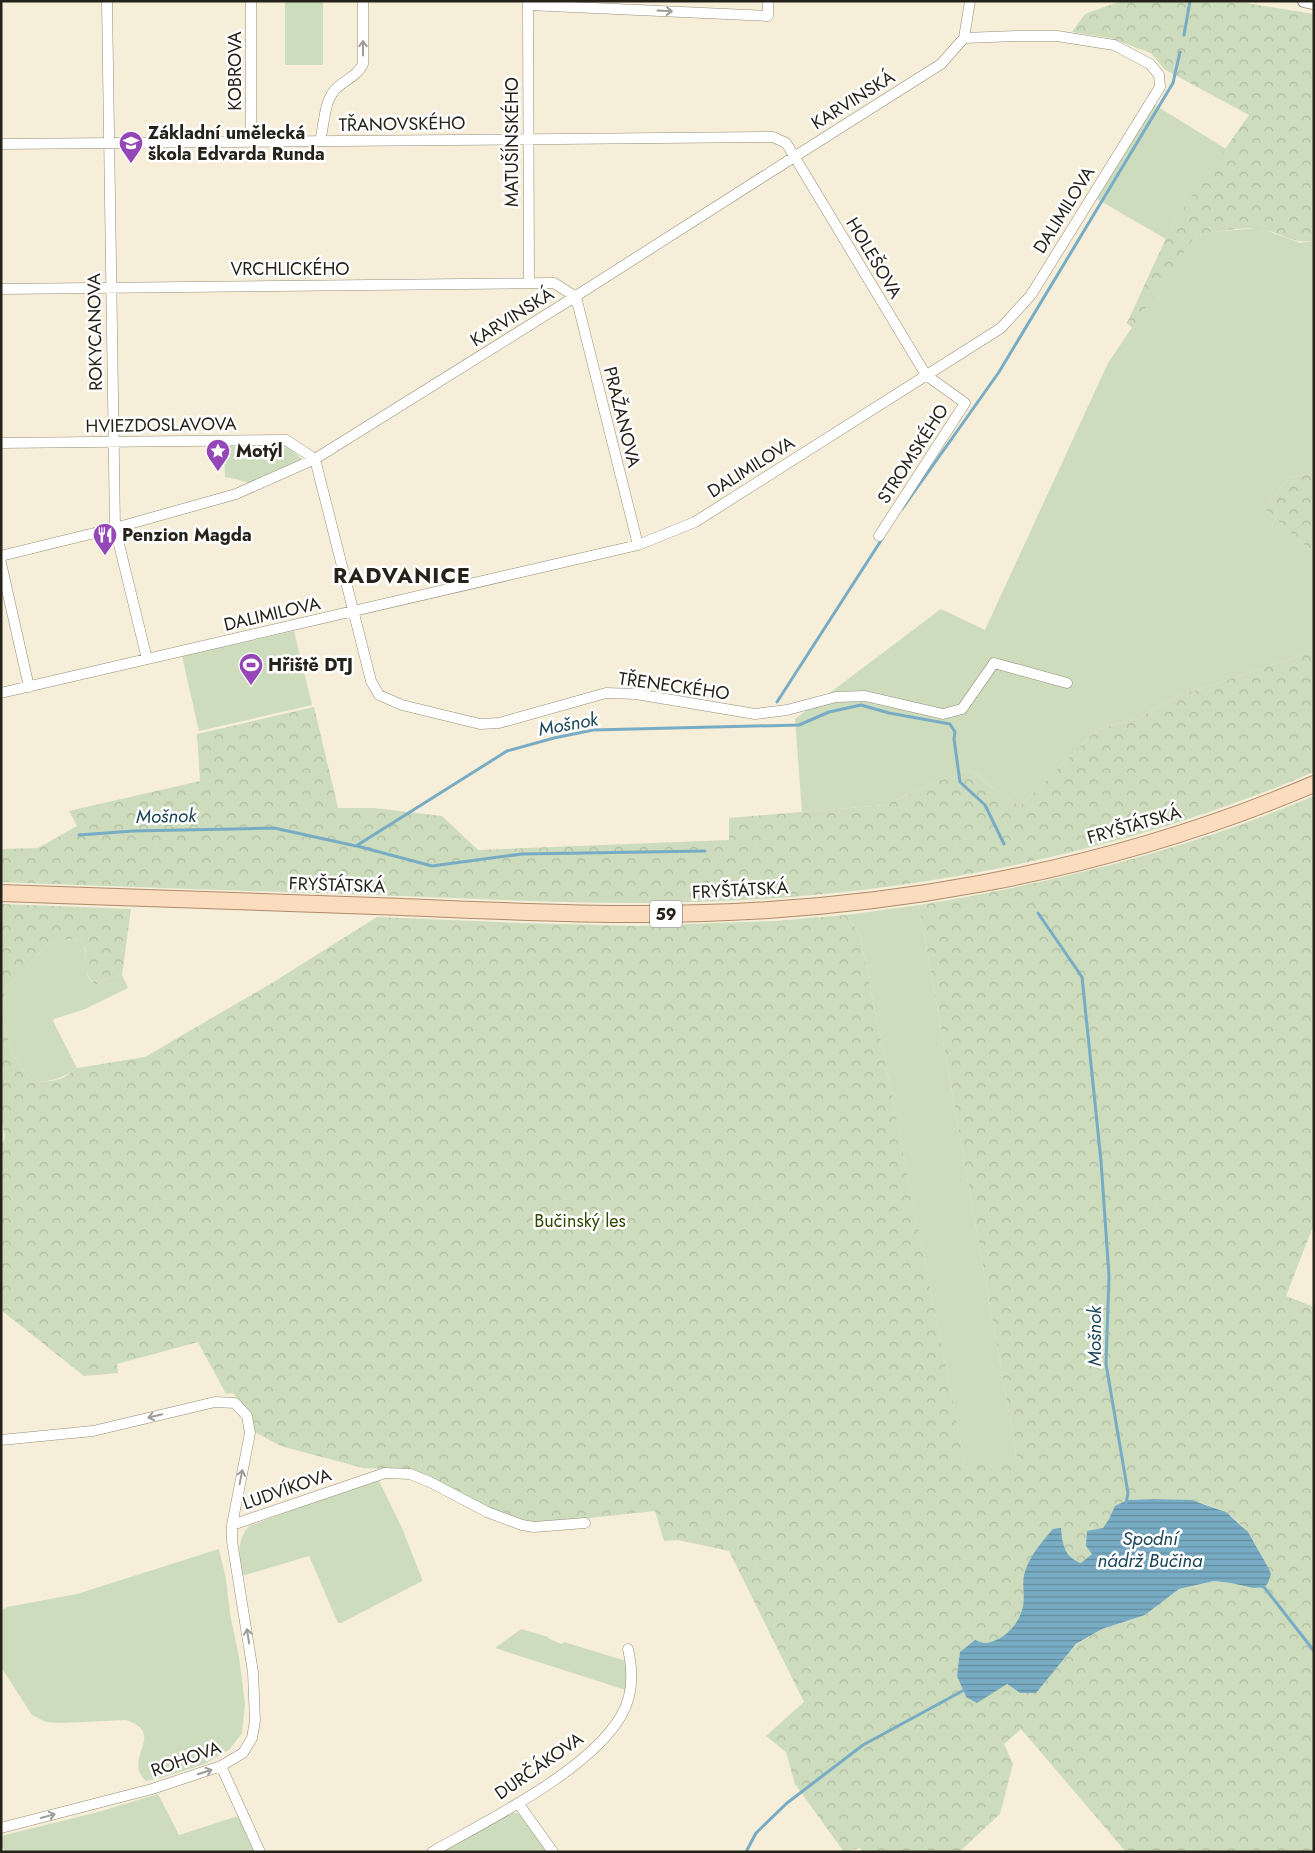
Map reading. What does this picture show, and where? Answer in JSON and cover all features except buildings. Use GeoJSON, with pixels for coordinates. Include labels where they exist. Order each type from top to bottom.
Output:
{"type":"FeatureCollection","features":[{"type":"Feature","properties":{"kind":"main road","name":"FRYŠTÁTSKÁ"},"geometry":{"type":"LineString","coordinates":[[1,893],[540,912],[638,914],[773,910],[845,904],[917,894],[1039,872],[1172,837],[1277,800],[1314,784]]}},
{"type":"Feature","properties":{"kind":"street","name":"ROKYCANOVA"},"geometry":{"type":"LineString","coordinates":[[107,1],[115,528],[148,659]]}},
{"type":"Feature","properties":{"kind":"street","name":"KOBROVA"},"geometry":{"type":"LineString","coordinates":[[251,1],[251,142]]}},
{"type":"Feature","properties":{"kind":"street"},"geometry":{"type":"LineString","coordinates":[[320,141],[329,100],[334,90],[360,70],[363,64],[363,1]]}},
{"type":"Feature","properties":{"kind":"street"},"geometry":{"type":"LineString","coordinates":[[528,3],[768,16],[768,1]]}},
{"type":"Feature","properties":{"kind":"street"},"geometry":{"type":"LineString","coordinates":[[964,38],[970,1]]}},
{"type":"Feature","properties":{"kind":"street"},"geometry":{"type":"LineString","coordinates":[[1304,1],[1314,3]]}},
{"type":"Feature","properties":{"kind":"street","name":"MATUŠÍNSKÉHO"},"geometry":{"type":"LineString","coordinates":[[528,3],[529,283]]}},
{"type":"Feature","properties":{"kind":"street","name":"DALIMILOVA"},"geometry":{"type":"LineString","coordinates":[[1,693],[638,545],[695,522],[1001,328],[1031,295],[1160,87],[1159,75],[1150,64],[1114,45],[1057,36],[964,38]]}},
{"type":"Feature","properties":{"kind":"street","name":"KARVINSKÁ"},"geometry":{"type":"LineString","coordinates":[[1,556],[115,528],[236,494],[315,458],[576,296],[942,64],[964,38]]}},
{"type":"Feature","properties":{"kind":"street","name":"TŘANOVSKÉHO"},"geometry":{"type":"LineString","coordinates":[[1,144],[773,137],[786,143],[794,157]]}},
{"type":"Feature","properties":{"kind":"street","name":"HOLEŠOVA"},"geometry":{"type":"LineString","coordinates":[[794,157],[926,375]]}},
{"type":"Feature","properties":{"kind":"street","name":"VRCHLICKÉHO"},"geometry":{"type":"LineString","coordinates":[[1,289],[554,283],[576,296]]}},
{"type":"Feature","properties":{"kind":"street","name":"PRAŽANOVA"},"geometry":{"type":"LineString","coordinates":[[576,296],[638,545]]}},
{"type":"Feature","properties":{"kind":"street","name":"STROMSKÉHO"},"geometry":{"type":"LineString","coordinates":[[879,536],[964,403],[926,375]]}},
{"type":"Feature","properties":{"kind":"street","name":"HVIEZDOSLAVOVA"},"geometry":{"type":"LineString","coordinates":[[1,443],[286,440],[315,458]]}},
{"type":"Feature","properties":{"kind":"street","name":"TŘENECKÉHO"},"geometry":{"type":"LineString","coordinates":[[315,458],[352,612],[371,681],[379,695],[402,704],[480,724],[498,723],[606,693],[636,694],[755,714],[787,710],[836,697],[865,696],[943,714],[962,709],[994,663],[1067,683]]}},
{"type":"Feature","properties":{"kind":"street"},"geometry":{"type":"LineString","coordinates":[[1,563],[29,687]]}},
{"type":"Feature","properties":{"kind":"street","name":"LUDVÍKOVA"},"geometry":{"type":"LineString","coordinates":[[1,1440],[93,1431],[215,1402],[235,1403],[248,1416],[250,1433],[232,1525],[384,1473],[410,1474],[430,1482],[487,1512],[522,1525],[534,1527],[585,1523]]}},
{"type":"Feature","properties":{"kind":"street","name":"ROHOVA"},"geometry":{"type":"LineString","coordinates":[[1,1828],[152,1789],[222,1766],[243,1752],[252,1738],[255,1721],[253,1672],[232,1541],[232,1525]]}},
{"type":"Feature","properties":{"kind":"street","name":"DURČÁKOVA"},"geometry":{"type":"LineString","coordinates":[[432,1852],[518,1803],[571,1768],[600,1743],[621,1716],[630,1691],[632,1665],[628,1649]]}},
{"type":"Feature","properties":{"kind":"street"},"geometry":{"type":"LineString","coordinates":[[222,1766],[260,1852]]}},
{"type":"Feature","properties":{"kind":"street"},"geometry":{"type":"LineString","coordinates":[[518,1803],[553,1852]]}},
{"type":"Feature","properties":{"kind":"green space"},"geometry":{"type":"Polygon","coordinates":[[[285,1],[323,1],[323,65],[285,65],[285,1]]]}},
{"type":"Feature","properties":{"kind":"green space"},"geometry":{"type":"Polygon","coordinates":[[[1121,1],[1246,3],[1314,14],[1314,241],[1299,241],[1255,228],[1228,230],[1195,236],[1132,328],[1127,323],[1173,223],[1249,115],[1164,69],[1151,53],[1110,38],[1072,32],[1085,14],[1121,1]]]}},
{"type":"Feature","properties":{"kind":"green space"},"geometry":{"type":"Polygon","coordinates":[[[1155,105],[1226,149],[1173,223],[1166,239],[1097,199],[1155,105]]]}},
{"type":"Feature","properties":{"kind":"green space"},"geometry":{"type":"Polygon","coordinates":[[[1260,228],[1300,243],[1314,241],[1314,472],[1289,478],[1264,508],[1314,554],[1314,649],[1291,659],[1181,695],[1136,719],[1098,729],[1020,806],[988,785],[977,774],[967,769],[885,805],[802,812],[795,719],[941,609],[985,630],[1108,363],[1194,236],[1210,232],[1260,228]]]}},
{"type":"Feature","properties":{"kind":"green space"},"geometry":{"type":"Polygon","coordinates":[[[281,444],[288,447],[302,459],[249,483],[225,477],[224,445],[281,444]]]}},
{"type":"Feature","properties":{"kind":"green space"},"geometry":{"type":"Polygon","coordinates":[[[1314,472],[1314,554],[1264,508],[1289,478],[1314,472]]]}},
{"type":"Feature","properties":{"kind":"green space"},"geometry":{"type":"Polygon","coordinates":[[[294,631],[312,705],[199,731],[182,656],[294,631]]]}},
{"type":"Feature","properties":{"kind":"green space"},"geometry":{"type":"Polygon","coordinates":[[[1314,649],[1314,772],[1233,804],[1150,831],[1067,853],[982,872],[896,886],[810,895],[723,901],[636,903],[1,882],[1,849],[38,848],[77,826],[69,811],[200,781],[197,734],[314,707],[338,808],[374,808],[442,816],[478,850],[729,840],[729,818],[885,805],[967,769],[977,774],[988,785],[1020,806],[1098,729],[1136,719],[1181,695],[1291,659],[1314,649]]]}},
{"type":"Feature","properties":{"kind":"green space","name":"Bučinský les"},"geometry":{"type":"Polygon","coordinates":[[[1314,796],[1314,1224],[1286,1296],[1314,1307],[1314,1852],[1126,1852],[1021,1729],[1004,1744],[1013,1764],[1000,1814],[959,1852],[863,1852],[860,1848],[844,1852],[795,1784],[786,1752],[766,1736],[804,1702],[729,1551],[678,1540],[664,1541],[655,1511],[532,1524],[388,1469],[363,1468],[281,1446],[253,1431],[252,1420],[247,1410],[233,1393],[226,1394],[198,1342],[117,1364],[118,1373],[84,1376],[1,1310],[1,1146],[5,1138],[1,1114],[1,904],[131,909],[122,975],[105,979],[95,984],[89,978],[85,968],[86,950],[80,939],[57,940],[47,946],[5,989],[2,1011],[5,1028],[13,1055],[32,1082],[52,1081],[63,1078],[77,1068],[145,1057],[272,983],[377,917],[638,926],[774,921],[846,915],[860,935],[965,1463],[1017,1459],[919,905],[1070,875],[1218,833],[1314,796]],[[1128,1500],[1115,1507],[1103,1528],[1092,1554],[1081,1563],[1073,1560],[1062,1545],[1024,1575],[1023,1607],[1018,1619],[1010,1631],[993,1642],[985,1643],[975,1640],[957,1676],[966,1697],[1007,1684],[1020,1693],[1061,1661],[1076,1645],[1102,1629],[1145,1615],[1179,1589],[1214,1581],[1231,1583],[1268,1567],[1248,1533],[1229,1514],[1205,1504],[1180,1500],[1128,1500]]]}},
{"type":"Feature","properties":{"kind":"green space"},"geometry":{"type":"Polygon","coordinates":[[[919,905],[1017,1459],[965,1464],[860,935],[846,915],[919,905]]]}},
{"type":"Feature","properties":{"kind":"green space"},"geometry":{"type":"Polygon","coordinates":[[[80,939],[86,954],[86,970],[89,979],[98,984],[105,979],[122,975],[128,988],[85,1009],[54,1019],[53,1021],[77,1068],[56,1079],[32,1082],[13,1055],[5,1028],[2,1011],[5,989],[47,946],[57,940],[80,939]]]}},
{"type":"Feature","properties":{"kind":"green space"},"geometry":{"type":"Polygon","coordinates":[[[378,1479],[402,1528],[422,1581],[338,1623],[309,1556],[242,1576],[239,1556],[240,1543],[249,1526],[378,1479]]]}},
{"type":"Feature","properties":{"kind":"green space"},"geometry":{"type":"Polygon","coordinates":[[[219,1549],[226,1579],[245,1704],[242,1733],[230,1749],[205,1764],[146,1781],[140,1773],[138,1764],[144,1740],[143,1732],[138,1726],[126,1720],[46,1722],[32,1715],[1,1667],[1,1611],[7,1607],[77,1594],[219,1549]]]}},
{"type":"Feature","properties":{"kind":"green space"},"geometry":{"type":"Polygon","coordinates":[[[521,1629],[548,1637],[562,1644],[564,1642],[626,1661],[626,1690],[495,1648],[521,1629]]]}},
{"type":"Feature","properties":{"kind":"green space"},"geometry":{"type":"Polygon","coordinates":[[[158,1794],[179,1835],[238,1816],[254,1852],[6,1852],[1,1846],[1,1837],[5,1835],[98,1812],[158,1794]]]}},
{"type":"Feature","properties":{"kind":"green space"},"geometry":{"type":"Polygon","coordinates":[[[512,1812],[519,1814],[547,1852],[442,1852],[512,1812]]]}},
{"type":"Feature","properties":{"kind":"water","name":"Spodní nádrž Bučina"},"geometry":{"type":"Polygon","coordinates":[[[1128,1500],[1191,1500],[1226,1512],[1248,1532],[1271,1574],[1268,1583],[1264,1587],[1254,1588],[1214,1581],[1179,1589],[1145,1615],[1102,1629],[1076,1644],[1036,1693],[1020,1693],[1007,1684],[977,1703],[966,1697],[957,1676],[960,1652],[975,1640],[986,1643],[993,1642],[1005,1635],[1015,1625],[1023,1606],[1023,1579],[1026,1568],[1036,1550],[1053,1529],[1061,1528],[1063,1544],[1067,1553],[1081,1563],[1092,1554],[1086,1546],[1087,1531],[1103,1528],[1115,1506],[1128,1500]]]}},
{"type":"Feature","properties":{"kind":"waterway"},"geometry":{"type":"LineString","coordinates":[[1184,35],[1190,1]]}},
{"type":"Feature","properties":{"kind":"waterway"},"geometry":{"type":"LineString","coordinates":[[902,509],[999,372],[1173,83],[1180,52]]}},
{"type":"Feature","properties":{"kind":"waterway"},"geometry":{"type":"LineString","coordinates":[[777,702],[882,539]]}},
{"type":"Feature","properties":{"kind":"waterway","name":"Mošnok"},"geometry":{"type":"LineString","coordinates":[[79,835],[133,831],[274,828],[356,846],[507,751],[593,730],[799,725],[829,712],[861,705],[889,713],[950,724],[955,732],[954,739],[960,782],[985,805],[1004,844]]}},
{"type":"Feature","properties":{"kind":"waterway"},"geometry":{"type":"LineString","coordinates":[[357,846],[432,866],[522,854],[705,851]]}},
{"type":"Feature","properties":{"kind":"waterway","name":"Mošnok"},"geometry":{"type":"LineString","coordinates":[[1038,913],[1082,977],[1101,1161],[1109,1276],[1106,1364],[1128,1493],[1126,1503]]}},
{"type":"Feature","properties":{"kind":"waterway","name":"Mošnok"},"geometry":{"type":"LineString","coordinates":[[1261,1586],[1264,1587],[1314,1651]]}},
{"type":"Feature","properties":{"kind":"waterway"},"geometry":{"type":"LineString","coordinates":[[746,1852],[756,1833],[787,1803],[863,1745],[966,1689]]}},
{"type":"Feature","properties":{"kind":"place","name":"Základní umělecká škola Edvarda Runda"},"geometry":{"type":"Point","coordinates":[131,164]}},
{"type":"Feature","properties":{"kind":"place","name":"Motýl"},"geometry":{"type":"Point","coordinates":[218,472]}},
{"type":"Feature","properties":{"kind":"place","name":"Penzion Magda"},"geometry":{"type":"Point","coordinates":[105,556]}},
{"type":"Feature","properties":{"kind":"place","name":"Hřiště DTJ"},"geometry":{"type":"Point","coordinates":[251,686]}},
{"type":"Feature","properties":{"kind":"district","name":"RADVANICE"},"geometry":{"type":"Point","coordinates":[402,575]}}]}
